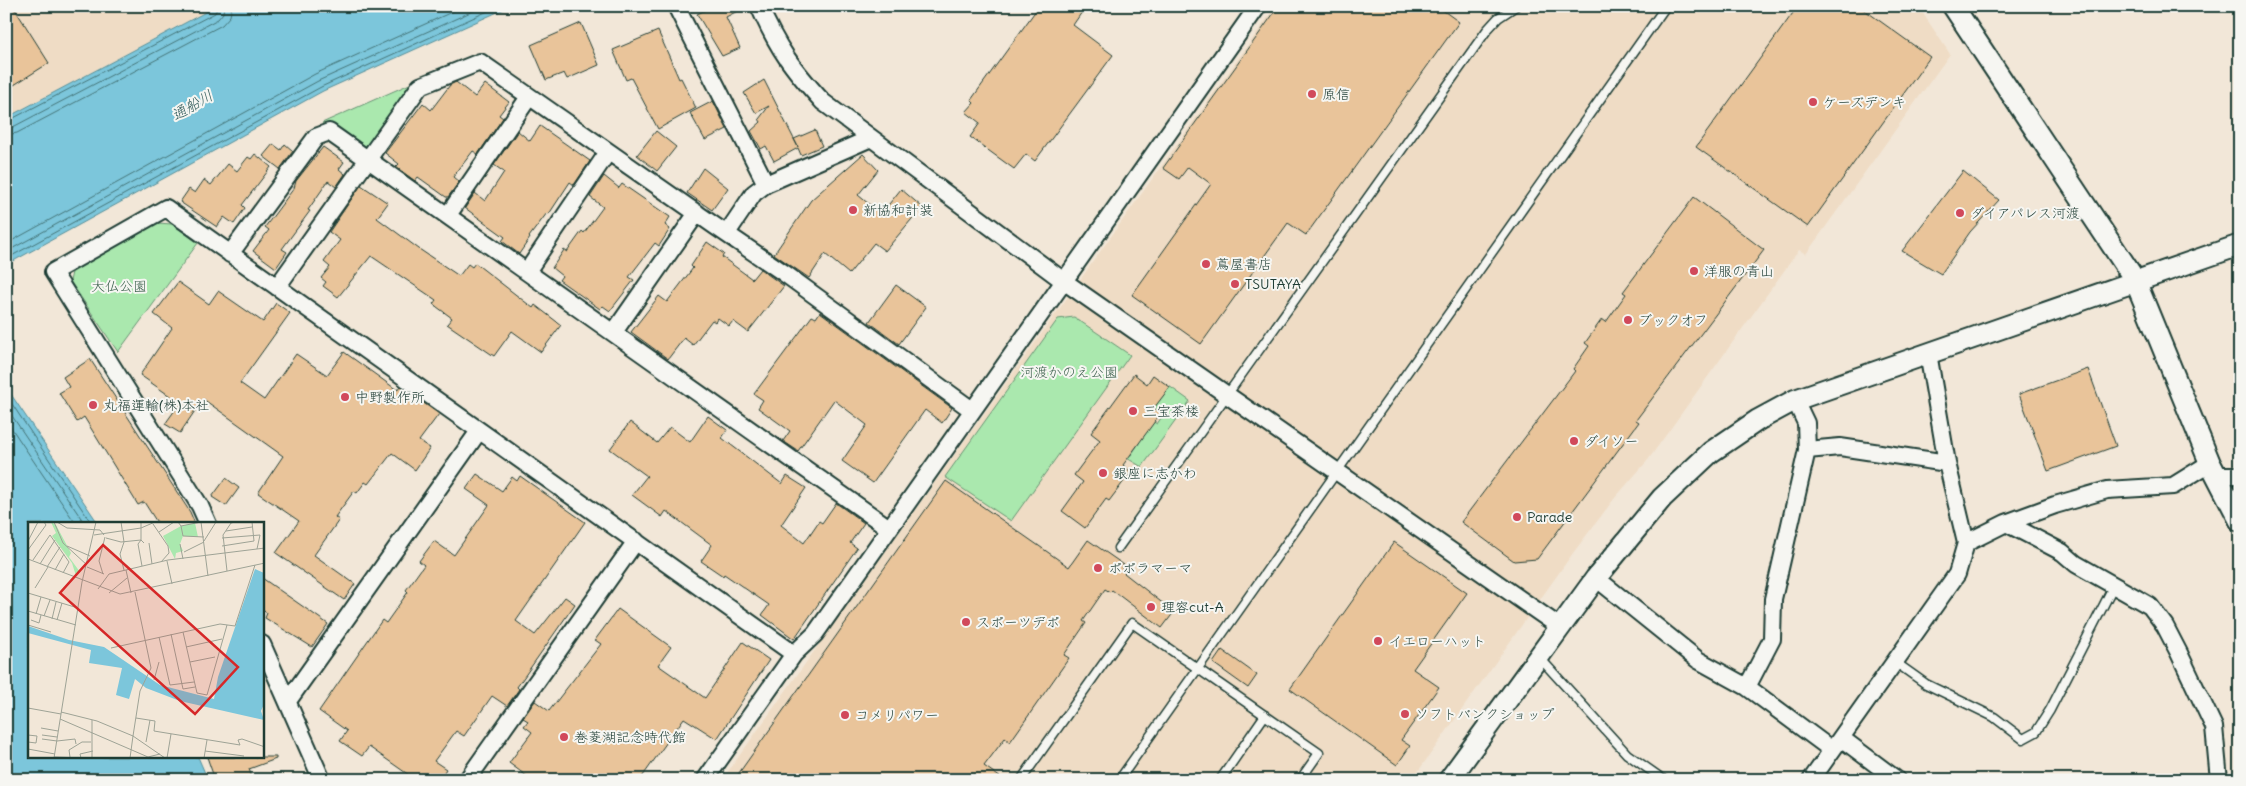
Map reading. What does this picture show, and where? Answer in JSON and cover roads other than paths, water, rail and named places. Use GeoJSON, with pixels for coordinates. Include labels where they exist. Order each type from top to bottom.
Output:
{"type":"FeatureCollection","features":[{"type":"Feature","properties":{"kind":"street"},"geometry":{"type":"LineString","coordinates":[[676,6],[766,184]]}},
{"type":"Feature","properties":{"kind":"street"},"geometry":{"type":"LineString","coordinates":[[759,6],[775,42],[791,66],[824,102],[1065,282],[1560,626]]}},
{"type":"Feature","properties":{"kind":"street"},"geometry":{"type":"LineString","coordinates":[[705,780],[794,654],[815,634],[1258,6]]}},
{"type":"Feature","properties":{"kind":"street"},"geometry":{"type":"LineString","coordinates":[[1953,6],[2135,280],[2213,470],[2240,520]]}},
{"type":"Feature","properties":{"kind":"street"},"geometry":{"type":"LineString","coordinates":[[277,287],[420,86],[480,62],[727,233],[972,410]]}},
{"type":"Feature","properties":{"kind":"street"},"geometry":{"type":"LineString","coordinates":[[448,215],[529,97]]}},
{"type":"Feature","properties":{"kind":"street"},"geometry":{"type":"LineString","coordinates":[[230,254],[316,136],[329,132],[528,270],[888,528]]}},
{"type":"Feature","properties":{"kind":"street"},"geometry":{"type":"LineString","coordinates":[[727,233],[754,193],[766,184],[871,138]]}},
{"type":"Feature","properties":{"kind":"street"},"geometry":{"type":"LineString","coordinates":[[528,270],[608,152]]}},
{"type":"Feature","properties":{"kind":"street"},"geometry":{"type":"LineString","coordinates":[[207,522],[200,506],[53,272],[166,208],[794,654]]}},
{"type":"Feature","properties":{"kind":"street"},"geometry":{"type":"LineString","coordinates":[[614,332],[696,213]]}},
{"type":"Feature","properties":{"kind":"street"},"geometry":{"type":"LineString","coordinates":[[1449,780],[1596,578],[1662,498],[1711,452],[1758,420],[1795,400],[2135,280],[2240,246]]}},
{"type":"Feature","properties":{"kind":"street"},"geometry":{"type":"LineString","coordinates":[[1811,780],[1957,574],[1966,544],[1947,463],[1928,353]]}},
{"type":"Feature","properties":{"kind":"street"},"geometry":{"type":"LineString","coordinates":[[1747,687],[1772,638],[1773,599],[1806,450],[1806,423],[1795,400]]}},
{"type":"Feature","properties":{"kind":"street"},"geometry":{"type":"LineString","coordinates":[[288,701],[478,431]]}},
{"type":"Feature","properties":{"kind":"street"},"geometry":{"type":"LineString","coordinates":[[1806,450],[1840,447],[1947,463]]}},
{"type":"Feature","properties":{"kind":"street"},"geometry":{"type":"LineString","coordinates":[[1966,544],[2006,523],[2055,505],[2107,490],[2173,486],[2213,470],[2240,475]]}},
{"type":"Feature","properties":{"kind":"street"},"geometry":{"type":"LineString","coordinates":[[2006,523],[2062,552],[2076,564],[2150,606],[2165,626],[2214,727],[2219,780]]}},
{"type":"Feature","properties":{"kind":"street"},"geometry":{"type":"LineString","coordinates":[[467,780],[636,541]]}},
{"type":"Feature","properties":{"kind":"street"},"geometry":{"type":"LineString","coordinates":[[1596,578],[1698,660],[1747,687],[1897,780]]}},
{"type":"Feature","properties":{"kind":"street"},"geometry":{"type":"LineString","coordinates":[[264,648],[322,780]]}},
{"type":"Feature","properties":{"kind":"lane"},"geometry":{"type":"LineString","coordinates":[[1118,548],[1487,30],[1498,18],[1516,6]]}},
{"type":"Feature","properties":{"kind":"lane"},"geometry":{"type":"LineString","coordinates":[[1119,780],[1666,6]]}},
{"type":"Feature","properties":{"kind":"lane"},"geometry":{"type":"LineString","coordinates":[[1895,662],[1926,684],[1994,716],[2023,739],[2036,732],[2050,710],[2114,585]]}},
{"type":"Feature","properties":{"kind":"lane"},"geometry":{"type":"LineString","coordinates":[[1021,780],[1132,622],[1319,753],[1300,780]]}},
{"type":"Feature","properties":{"kind":"lane"},"geometry":{"type":"LineString","coordinates":[[1538,656],[1627,754],[1664,780]]}},
{"type":"Feature","properties":{"kind":"lane"},"geometry":{"type":"LineString","coordinates":[[1220,780],[1265,716]]}},
{"type":"Feature","properties":{"kind":"water","name":"通船川"},"geometry":{"type":"Polygon","coordinates":[[[217,6],[511,6],[323,91],[6,265],[6,118],[217,6]]]}},
{"type":"Feature","properties":{"kind":"water"},"geometry":{"type":"Polygon","coordinates":[[[6,387],[97,522],[28,522],[28,758],[198,758],[208,780],[6,780],[6,387]]]}},
{"type":"Feature","properties":{"kind":"place","name":"原信"},"geometry":{"type":"Point","coordinates":[1312,94]}},
{"type":"Feature","properties":{"kind":"place","name":"ケーズデンキ"},"geometry":{"type":"Point","coordinates":[1813,102]}},
{"type":"Feature","properties":{"kind":"place","name":"新協和計装"},"geometry":{"type":"Point","coordinates":[853,210]}},
{"type":"Feature","properties":{"kind":"place","name":"ダイアパレス河渡"},"geometry":{"type":"Point","coordinates":[1960,213]}},
{"type":"Feature","properties":{"kind":"place","name":"蔦屋書店"},"geometry":{"type":"Point","coordinates":[1206,264]}},
{"type":"Feature","properties":{"kind":"place","name":"洋服の青山"},"geometry":{"type":"Point","coordinates":[1694,271]}},
{"type":"Feature","properties":{"kind":"place","name":"TSUTAYA"},"geometry":{"type":"Point","coordinates":[1235,284]}},
{"type":"Feature","properties":{"kind":"place","name":"ブックオフ"},"geometry":{"type":"Point","coordinates":[1628,320]}},
{"type":"Feature","properties":{"kind":"place","name":"中野製作所"},"geometry":{"type":"Point","coordinates":[345,397]}},
{"type":"Feature","properties":{"kind":"place","name":"丸福運輸(株)本社"},"geometry":{"type":"Point","coordinates":[93,405]}},
{"type":"Feature","properties":{"kind":"place","name":"三宝茶楼"},"geometry":{"type":"Point","coordinates":[1133,411]}},
{"type":"Feature","properties":{"kind":"place","name":"ダイソー"},"geometry":{"type":"Point","coordinates":[1574,441]}},
{"type":"Feature","properties":{"kind":"place","name":"銀座に志かわ"},"geometry":{"type":"Point","coordinates":[1103,473]}},
{"type":"Feature","properties":{"kind":"place","name":"Parade"},"geometry":{"type":"Point","coordinates":[1517,517]}},
{"type":"Feature","properties":{"kind":"place","name":"ポポラマーマ"},"geometry":{"type":"Point","coordinates":[1098,568]}},
{"type":"Feature","properties":{"kind":"place","name":"理容cut-A"},"geometry":{"type":"Point","coordinates":[1151,607]}},
{"type":"Feature","properties":{"kind":"place","name":"スポーツデポ"},"geometry":{"type":"Point","coordinates":[966,622]}},
{"type":"Feature","properties":{"kind":"place","name":"イエローハット"},"geometry":{"type":"Point","coordinates":[1378,641]}},
{"type":"Feature","properties":{"kind":"place","name":"ソフトバンクショップ"},"geometry":{"type":"Point","coordinates":[1405,714]}},
{"type":"Feature","properties":{"kind":"place","name":"コメリパワー"},"geometry":{"type":"Point","coordinates":[845,715]}},
{"type":"Feature","properties":{"kind":"place","name":"巻菱湖記念時代館"},"geometry":{"type":"Point","coordinates":[564,737]}},
{"type":"Feature","properties":{"kind":"park label","name":"大仏公園"},"geometry":{"type":"Point","coordinates":[119,286]}},
{"type":"Feature","properties":{"kind":"park label","name":"河渡かのえ公園"},"geometry":{"type":"Point","coordinates":[1069,372]}}]}
